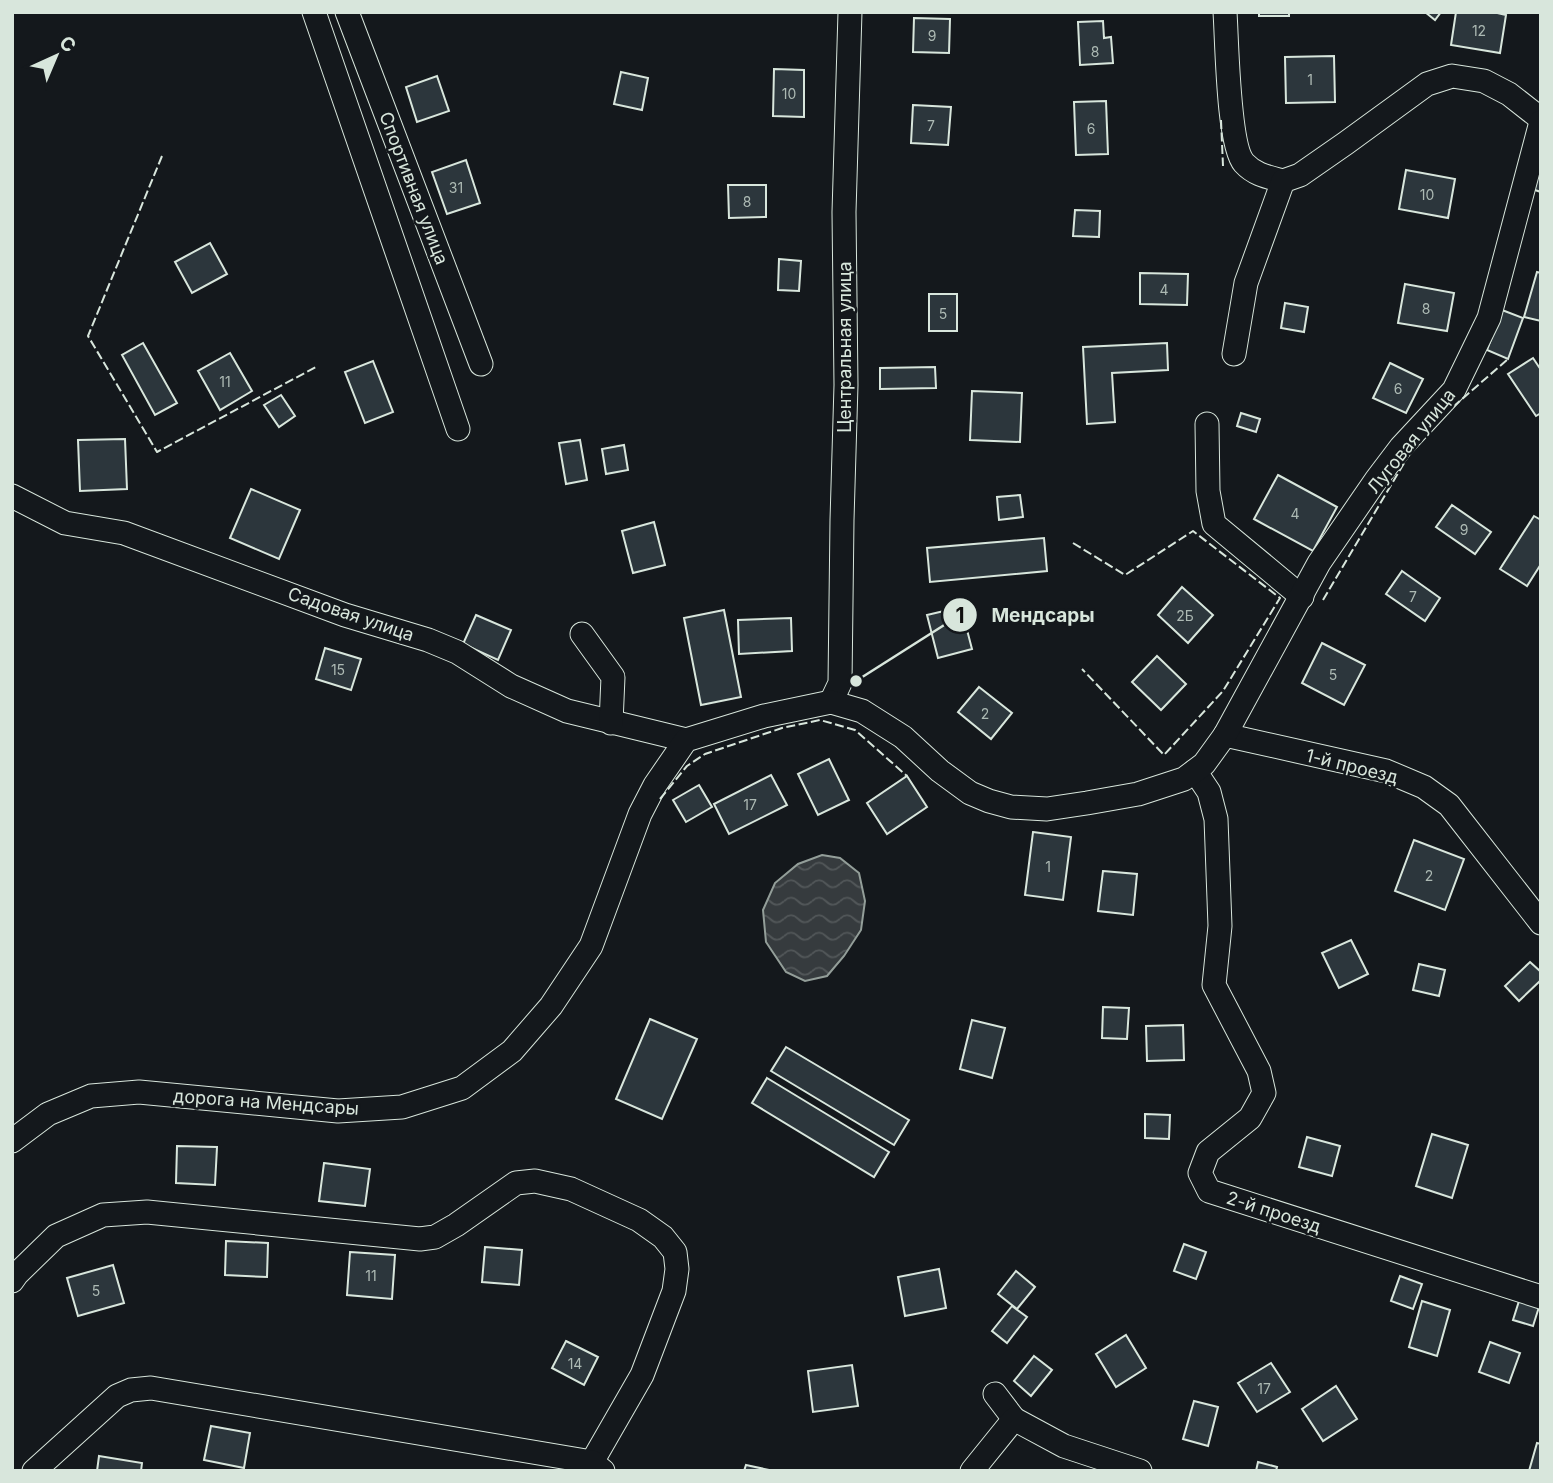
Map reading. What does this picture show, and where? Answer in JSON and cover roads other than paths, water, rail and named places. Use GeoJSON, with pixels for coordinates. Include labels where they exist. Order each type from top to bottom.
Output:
{"type":"FeatureCollection","features":[{"type":"Feature","properties":{"kind":"street"},"geometry":{"type":"LineString","coordinates":[[314,12],[458,429]]}},
{"type":"Feature","properties":{"kind":"street","name":"Спортивная улица"},"geometry":{"type":"LineString","coordinates":[[347,12],[481,364]]}},
{"type":"Feature","properties":{"kind":"street","name":"Центральная улица"},"geometry":{"type":"LineString","coordinates":[[836,692],[846,385],[844,212],[850,12]]}},
{"type":"Feature","properties":{"kind":"street"},"geometry":{"type":"LineString","coordinates":[[1225,12],[1233,135],[1242,161],[1258,175],[1283,181],[1300,175],[1427,83],[1452,76],[1484,81],[1508,94],[1541,120]]}},
{"type":"Feature","properties":{"kind":"street","name":"Луговая улица"},"geometry":{"type":"LineString","coordinates":[[1195,771],[1213,755],[1320,563],[1376,480],[1401,447],[1454,390],[1489,318],[1541,120]]}},
{"type":"Feature","properties":{"kind":"street"},"geometry":{"type":"LineString","coordinates":[[1234,354],[1246,283],[1283,181]]}},
{"type":"Feature","properties":{"kind":"street"},"geometry":{"type":"LineString","coordinates":[[1207,424],[1208,491],[1214,524],[1302,597]]}},
{"type":"Feature","properties":{"kind":"street","name":"Садовая улица"},"geometry":{"type":"LineString","coordinates":[[12,496],[65,523],[124,533],[345,615],[428,640],[457,652],[511,686],[567,711],[686,740]]}},
{"type":"Feature","properties":{"kind":"street"},"geometry":{"type":"LineString","coordinates":[[582,634],[613,677],[611,723]]}},
{"type":"Feature","properties":{"kind":"street"},"geometry":{"type":"LineString","coordinates":[[686,740],[836,692],[903,737],[940,771],[970,793],[989,802],[1011,807],[1047,809],[1138,794],[1184,779],[1195,771]]}},
{"type":"Feature","properties":{"kind":"street","name":"1-й проезд"},"geometry":{"type":"LineString","coordinates":[[1225,735],[1386,771],[1424,787],[1449,805],[1541,923]]}},
{"type":"Feature","properties":{"kind":"street","name":"дорога на Мендсары"},"geometry":{"type":"LineString","coordinates":[[12,1141],[48,1114],[91,1096],[139,1092],[338,1111],[402,1107],[462,1088],[512,1051],[551,1006],[591,946],[640,814],[655,785],[686,740]]}},
{"type":"Feature","properties":{"kind":"street","name":"2-й проезд"},"geometry":{"type":"LineString","coordinates":[[1195,771],[1209,792],[1216,819],[1220,926],[1214,985],[1259,1071],[1264,1093],[1250,1118],[1208,1152],[1200,1173],[1209,1191],[1541,1297]]}},
{"type":"Feature","properties":{"kind":"street"},"geometry":{"type":"LineString","coordinates":[[12,1281],[56,1236],[103,1215],[147,1212],[420,1239],[435,1237],[516,1183],[535,1181],[571,1189],[639,1220],[663,1237],[675,1252],[677,1269],[674,1291],[642,1376],[597,1466],[151,1388],[131,1390],[117,1396],[34,1471]]}},
{"type":"Feature","properties":{"kind":"street"},"geometry":{"type":"LineString","coordinates":[[995,1394],[1014,1419],[1064,1446],[1140,1471]]}},
{"type":"Feature","properties":{"kind":"street"},"geometry":{"type":"LineString","coordinates":[[972,1471],[1014,1419]]}},
{"type":"Feature","properties":{"kind":"water"},"geometry":{"type":"Polygon","coordinates":[[[822,855],[840,858],[859,873],[865,901],[861,930],[844,956],[827,976],[805,981],[786,972],[766,942],[763,910],[775,883],[798,864],[822,855]]]}},
{"type":"Feature","properties":{"kind":"place","name":"Мендсары"},"geometry":{"type":"Point","coordinates":[856,681]}}]}
